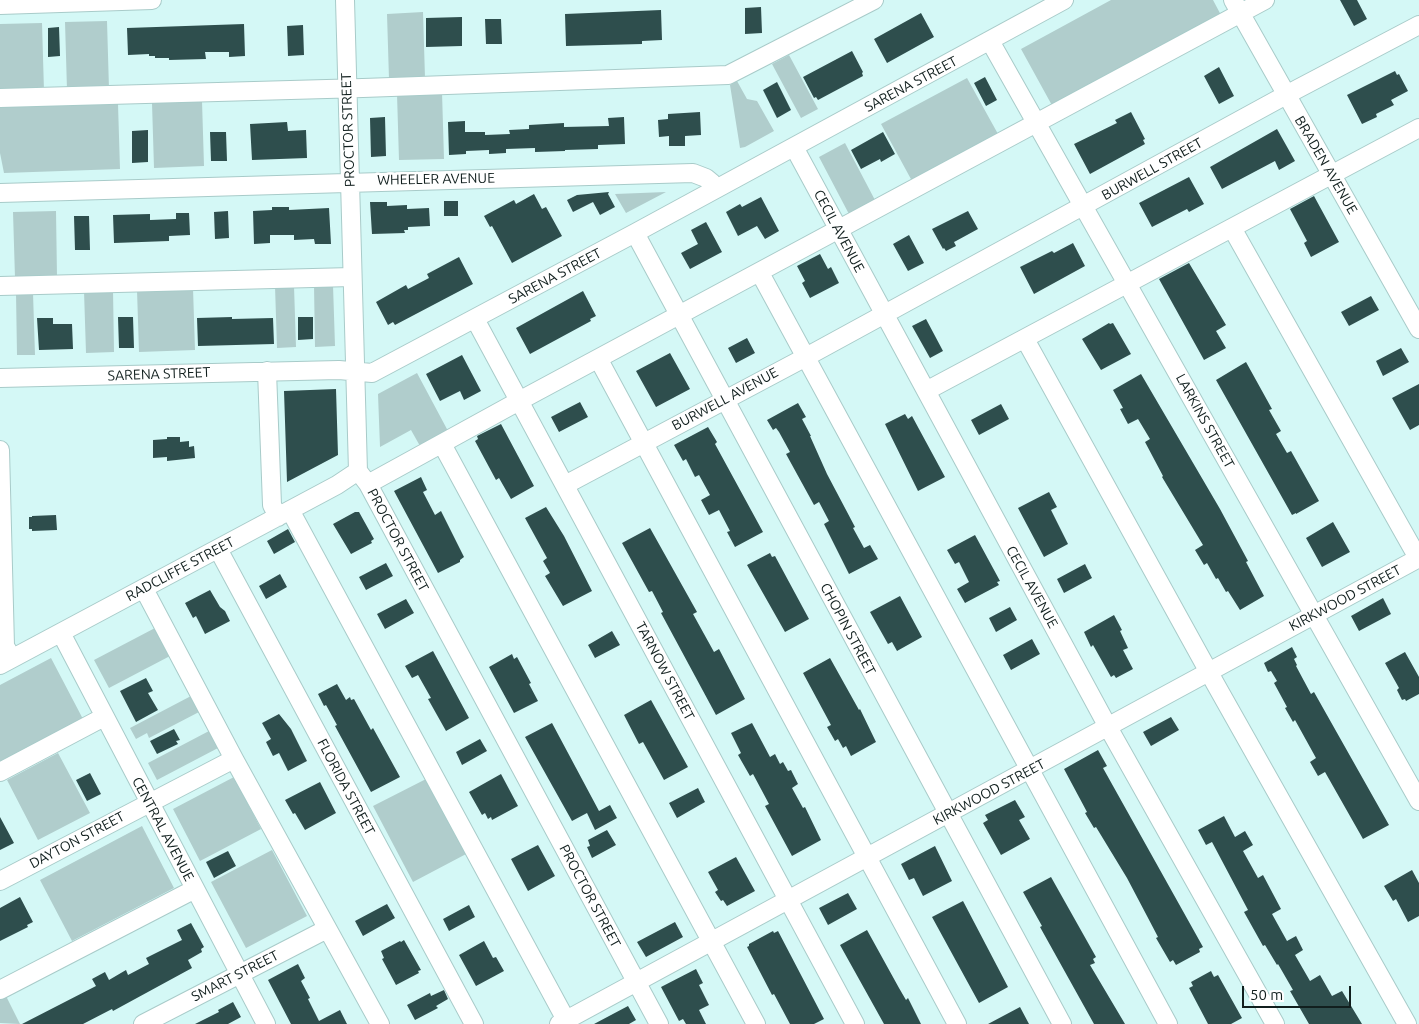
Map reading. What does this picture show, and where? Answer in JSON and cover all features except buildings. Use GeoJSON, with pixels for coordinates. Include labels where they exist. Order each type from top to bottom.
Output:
{"type":"FeatureCollection","features":[{"type":"Feature","properties":{"kind":"street"},"geometry":{"type":"LineString","coordinates":[[0,5],[152,0]]}},
{"type":"Feature","properties":{"kind":"street","name":"PROCTOR STREET"},"geometry":{"type":"LineString","coordinates":[[345,0],[355,371],[363,478],[659,1024]]}},
{"type":"Feature","properties":{"kind":"street"},"geometry":{"type":"LineString","coordinates":[[0,98],[728,75],[874,0]]}},
{"type":"Feature","properties":{"kind":"street","name":"SARENA STREET"},"geometry":{"type":"LineString","coordinates":[[0,378],[339,370],[372,373],[635,234],[1064,0]]}},
{"type":"Feature","properties":{"kind":"street","name":"RADCLIFFE STREET"},"geometry":{"type":"LineString","coordinates":[[6,662],[337,485],[363,478],[442,444],[1037,124],[1237,7],[1265,0]]}},
{"type":"Feature","properties":{"kind":"street","name":"BRADEN AVENUE"},"geometry":{"type":"LineString","coordinates":[[1237,7],[1419,329]]}},
{"type":"Feature","properties":{"kind":"street","name":"BURWELL STREET"},"geometry":{"type":"LineString","coordinates":[[884,314],[1084,207],[1286,95],[1419,25]]}},
{"type":"Feature","properties":{"kind":"street","name":"LARKINS STREET"},"geometry":{"type":"LineString","coordinates":[[990,42],[1419,801]]}},
{"type":"Feature","properties":{"kind":"street"},"geometry":{"type":"LineString","coordinates":[[926,391],[1419,128]]}},
{"type":"Feature","properties":{"kind":"street","name":"CECIL AVENUE"},"geometry":{"type":"LineString","coordinates":[[794,147],[1108,727],[1275,1024]]}},
{"type":"Feature","properties":{"kind":"street","name":"WHEELER AVENUE"},"geometry":{"type":"LineString","coordinates":[[0,193],[693,173],[706,178],[716,189]]}},
{"type":"Feature","properties":{"kind":"street"},"geometry":{"type":"LineString","coordinates":[[1232,228],[1419,558]]}},
{"type":"Feature","properties":{"kind":"street","name":"CHOPIN STREET"},"geometry":{"type":"LineString","coordinates":[[635,234],[1062,1024]]}},
{"type":"Feature","properties":{"kind":"street"},"geometry":{"type":"LineString","coordinates":[[760,273],[1168,1024]]}},
{"type":"Feature","properties":{"kind":"street"},"geometry":{"type":"LineString","coordinates":[[0,286],[352,276]]}},
{"type":"Feature","properties":{"kind":"street","name":"BURWELL AVENUE"},"geometry":{"type":"LineString","coordinates":[[565,484],[884,314]]}},
{"type":"Feature","properties":{"kind":"street","name":"TARNOW STREET"},"geometry":{"type":"LineString","coordinates":[[475,319],[855,1024]]}},
{"type":"Feature","properties":{"kind":"street"},"geometry":{"type":"LineString","coordinates":[[1025,339],[1407,1024]]}},
{"type":"Feature","properties":{"kind":"street"},"geometry":{"type":"LineString","coordinates":[[598,360],[957,1024]]}},
{"type":"Feature","properties":{"kind":"street"},"geometry":{"type":"LineString","coordinates":[[267,371],[272,505],[284,514],[563,1022]]}},
{"type":"Feature","properties":{"kind":"street"},"geometry":{"type":"LineString","coordinates":[[442,444],[756,1024]]}},
{"type":"Feature","properties":{"kind":"street"},"geometry":{"type":"LineString","coordinates":[[0,450],[6,662]]}},
{"type":"Feature","properties":{"kind":"street","name":"FLORIDA STREET"},"geometry":{"type":"LineString","coordinates":[[218,549],[474,1024]]}},
{"type":"Feature","properties":{"kind":"street","name":"KIRKWOOD STREET"},"geometry":{"type":"LineString","coordinates":[[563,1022],[1419,558]]}},
{"type":"Feature","properties":{"kind":"street"},"geometry":{"type":"LineString","coordinates":[[144,589],[234,759],[380,1024]]}},
{"type":"Feature","properties":{"kind":"street","name":"CENTRAL AVENUE"},"geometry":{"type":"LineString","coordinates":[[61,633],[266,1024]]}},
{"type":"Feature","properties":{"kind":"street"},"geometry":{"type":"LineString","coordinates":[[0,772],[104,718]]}},
{"type":"Feature","properties":{"kind":"street","name":"DAYTON STREET"},"geometry":{"type":"LineString","coordinates":[[0,881],[234,759]]}},
{"type":"Feature","properties":{"kind":"street"},"geometry":{"type":"LineString","coordinates":[[0,990],[195,889]]}},
{"type":"Feature","properties":{"kind":"street","name":"SMART STREET"},"geometry":{"type":"LineString","coordinates":[[143,1024],[327,929]]}},
{"type":"Feature","properties":{"kind":"shaded area"},"geometry":{"type":"Polygon","coordinates":[[[1111,0],[1213,0],[1222,17],[1054,109],[1021,49],[1111,0]]]}},
{"type":"Feature","properties":{"kind":"shaded area"},"geometry":{"type":"Polygon","coordinates":[[[423,12],[425,78],[389,79],[387,14],[423,12]]]}},
{"type":"Feature","properties":{"kind":"shaded area"},"geometry":{"type":"Polygon","coordinates":[[[107,21],[109,89],[67,90],[65,22],[107,21]]]}},
{"type":"Feature","properties":{"kind":"shaded area"},"geometry":{"type":"Polygon","coordinates":[[[42,23],[44,91],[0,92],[0,24],[42,23]]]}},
{"type":"Feature","properties":{"kind":"shaded area"},"geometry":{"type":"Polygon","coordinates":[[[789,55],[818,109],[801,118],[772,64],[789,55]]]}},
{"type":"Feature","properties":{"kind":"shaded area"},"geometry":{"type":"Polygon","coordinates":[[[967,78],[998,134],[912,181],[881,124],[967,78]]]}},
{"type":"Feature","properties":{"kind":"shaded area"},"geometry":{"type":"Polygon","coordinates":[[[737,81],[747,99],[757,101],[774,131],[740,148],[730,85],[737,81]]]}},
{"type":"Feature","properties":{"kind":"shaded area"},"geometry":{"type":"Polygon","coordinates":[[[442,92],[444,159],[399,160],[397,94],[442,92]]]}},
{"type":"Feature","properties":{"kind":"shaded area"},"geometry":{"type":"Polygon","coordinates":[[[202,101],[204,166],[154,168],[152,103],[202,101]]]}},
{"type":"Feature","properties":{"kind":"shaded area"},"geometry":{"type":"Polygon","coordinates":[[[118,104],[120,169],[4,173],[0,153],[0,107],[118,104]]]}},
{"type":"Feature","properties":{"kind":"shaded area"},"geometry":{"type":"Polygon","coordinates":[[[845,143],[876,202],[850,216],[819,157],[845,143]]]}},
{"type":"Feature","properties":{"kind":"shaded area"},"geometry":{"type":"Polygon","coordinates":[[[666,192],[626,213],[615,194],[666,192]]]}},
{"type":"Feature","properties":{"kind":"shaded area"},"geometry":{"type":"Polygon","coordinates":[[[56,211],[57,277],[15,278],[13,212],[56,211]]]}},
{"type":"Feature","properties":{"kind":"shaded area"},"geometry":{"type":"Polygon","coordinates":[[[314,285],[333,285],[335,346],[315,347],[314,285]]]}},
{"type":"Feature","properties":{"kind":"shaded area"},"geometry":{"type":"Polygon","coordinates":[[[275,286],[294,286],[296,347],[277,348],[275,286]]]}},
{"type":"Feature","properties":{"kind":"shaded area"},"geometry":{"type":"Polygon","coordinates":[[[193,288],[195,350],[139,352],[137,290],[193,288]]]}},
{"type":"Feature","properties":{"kind":"shaded area"},"geometry":{"type":"Polygon","coordinates":[[[113,290],[114,352],[86,353],[84,291],[113,290]]]}},
{"type":"Feature","properties":{"kind":"shaded area"},"geometry":{"type":"Polygon","coordinates":[[[16,293],[33,293],[35,355],[17,355],[16,293]]]}},
{"type":"Feature","properties":{"kind":"shaded area"},"geometry":{"type":"Polygon","coordinates":[[[417,373],[448,431],[420,446],[411,430],[380,447],[378,394],[417,373]]]}},
{"type":"Feature","properties":{"kind":"shaded area"},"geometry":{"type":"Polygon","coordinates":[[[155,628],[170,656],[109,688],[94,660],[155,628]]]}},
{"type":"Feature","properties":{"kind":"shaded area"},"geometry":{"type":"Polygon","coordinates":[[[51,658],[84,721],[0,765],[0,685],[51,658]]]}},
{"type":"Feature","properties":{"kind":"shaded area"},"geometry":{"type":"Polygon","coordinates":[[[191,696],[199,712],[149,738],[147,733],[136,739],[130,728],[191,696]]]}},
{"type":"Feature","properties":{"kind":"shaded area"},"geometry":{"type":"Polygon","coordinates":[[[209,731],[218,748],[157,780],[148,763],[209,731]]]}},
{"type":"Feature","properties":{"kind":"shaded area"},"geometry":{"type":"Polygon","coordinates":[[[58,753],[90,813],[38,840],[7,780],[58,753]]]}},
{"type":"Feature","properties":{"kind":"shaded area"},"geometry":{"type":"Polygon","coordinates":[[[234,777],[261,829],[200,861],[173,809],[234,777]]]}},
{"type":"Feature","properties":{"kind":"shaded area"},"geometry":{"type":"Polygon","coordinates":[[[428,778],[468,853],[413,882],[373,806],[428,778]]]}},
{"type":"Feature","properties":{"kind":"shaded area"},"geometry":{"type":"Polygon","coordinates":[[[142,826],[174,888],[72,941],[40,880],[142,826]]]}},
{"type":"Feature","properties":{"kind":"shaded area"},"geometry":{"type":"Polygon","coordinates":[[[272,850],[307,916],[246,948],[211,882],[272,850]]]}},
{"type":"Feature","properties":{"kind":"shaded area"},"geometry":{"type":"Polygon","coordinates":[[[6,996],[20,1024],[0,1023],[0,999],[6,996]]]}}]}
